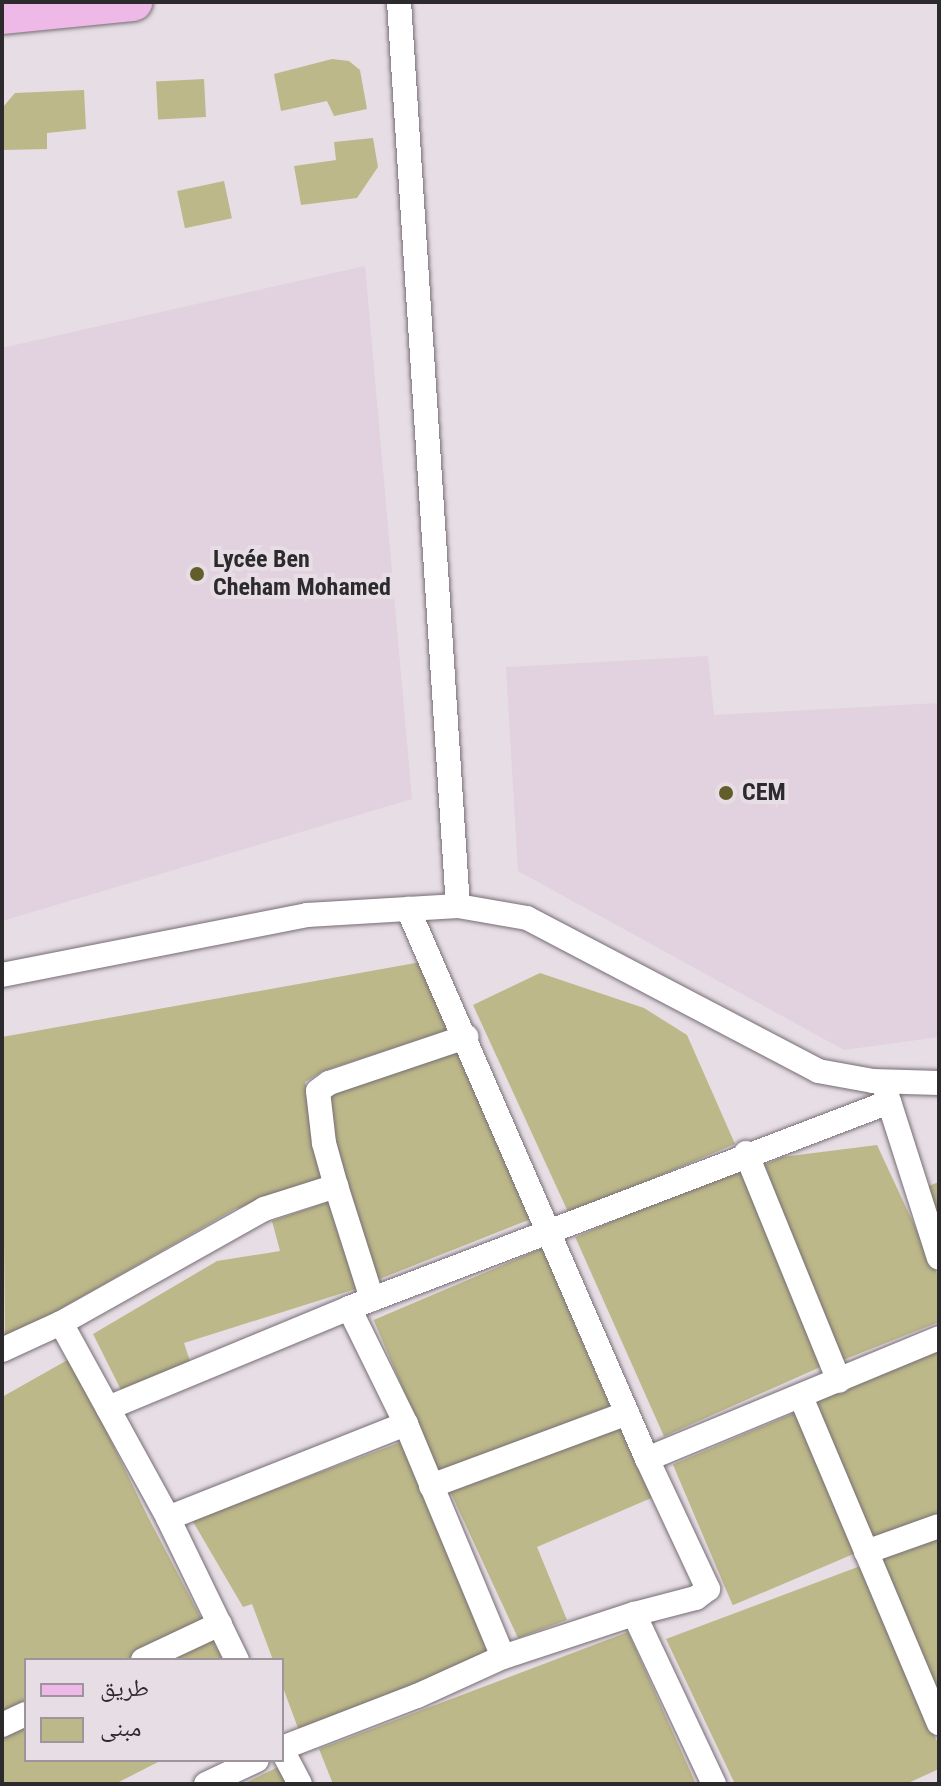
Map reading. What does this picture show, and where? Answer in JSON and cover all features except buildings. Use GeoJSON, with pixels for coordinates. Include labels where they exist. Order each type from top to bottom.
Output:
{"type":"FeatureCollection","features":[{"type":"Feature","properties":{"kind":"main road"},"geometry":{"type":"LineString","coordinates":[[2,15],[133,2]]}},
{"type":"Feature","properties":{"kind":"street"},"geometry":{"type":"LineString","coordinates":[[399,2],[458,906]]}},
{"type":"Feature","properties":{"kind":"street"},"geometry":{"type":"LineString","coordinates":[[2,975],[307,915],[458,906],[527,918],[818,1071],[886,1092]]}},
{"type":"Feature","properties":{"kind":"street"},"geometry":{"type":"LineString","coordinates":[[284,1748],[417,1696],[503,1657],[634,1614],[696,1598],[708,1589],[647,1459],[408,909]]}},
{"type":"Feature","properties":{"kind":"street"},"geometry":{"type":"LineString","coordinates":[[466,1037],[329,1083],[318,1091],[324,1143],[361,1304],[406,1424],[503,1657]]}},
{"type":"Feature","properties":{"kind":"street"},"geometry":{"type":"LineString","coordinates":[[108,1408],[361,1304],[548,1234],[886,1092],[939,1083]]}},
{"type":"Feature","properties":{"kind":"street"},"geometry":{"type":"LineString","coordinates":[[886,1092],[939,1258]]}},
{"type":"Feature","properties":{"kind":"street"},"geometry":{"type":"LineString","coordinates":[[746,1153],[839,1381]]}},
{"type":"Feature","properties":{"kind":"street"},"geometry":{"type":"LineString","coordinates":[[2,1350],[61,1323],[264,1209],[336,1186]]}},
{"type":"Feature","properties":{"kind":"street"},"geometry":{"type":"LineString","coordinates":[[61,1323],[168,1518],[236,1658]]}},
{"type":"Feature","properties":{"kind":"street"},"geometry":{"type":"LineString","coordinates":[[647,1459],[939,1338]]}},
{"type":"Feature","properties":{"kind":"street"},"geometry":{"type":"LineString","coordinates":[[801,1397],[939,1723]]}},
{"type":"Feature","properties":{"kind":"street"},"geometry":{"type":"LineString","coordinates":[[431,1486],[627,1413]]}},
{"type":"Feature","properties":{"kind":"street"},"geometry":{"type":"LineString","coordinates":[[168,1518],[406,1424]]}},
{"type":"Feature","properties":{"kind":"street"},"geometry":{"type":"LineString","coordinates":[[866,1552],[939,1526]]}},
{"type":"Feature","properties":{"kind":"street"},"geometry":{"type":"LineString","coordinates":[[634,1614],[714,1784]]}},
{"type":"Feature","properties":{"kind":"street"},"geometry":{"type":"LineString","coordinates":[[147,1658],[220,1624]]}},
{"type":"Feature","properties":{"kind":"street"},"geometry":{"type":"LineString","coordinates":[[2,1725],[24,1715]]}},
{"type":"Feature","properties":{"kind":"street"},"geometry":{"type":"LineString","coordinates":[[284,1753],[300,1784]]}},
{"type":"Feature","properties":{"kind":"street"},"geometry":{"type":"LineString","coordinates":[[206,1784],[253,1762]]}},
{"type":"Feature","properties":{"kind":"shaded area","name":"Lycée Ben Cheham Mohamed"},"geometry":{"type":"Polygon","coordinates":[[[365,266],[412,799],[2,921],[2,348],[365,266]]]}},
{"type":"Feature","properties":{"kind":"shaded area","name":"CEM"},"geometry":{"type":"Polygon","coordinates":[[[708,656],[714,715],[939,703],[939,1037],[844,1050],[518,871],[506,667],[708,656]]]}},
{"type":"Feature","properties":{"kind":"place","name":"Lycée Ben Cheham Mohamed"},"geometry":{"type":"Point","coordinates":[197,574]}},
{"type":"Feature","properties":{"kind":"place","name":"CEM"},"geometry":{"type":"Point","coordinates":[726,793]}}]}
